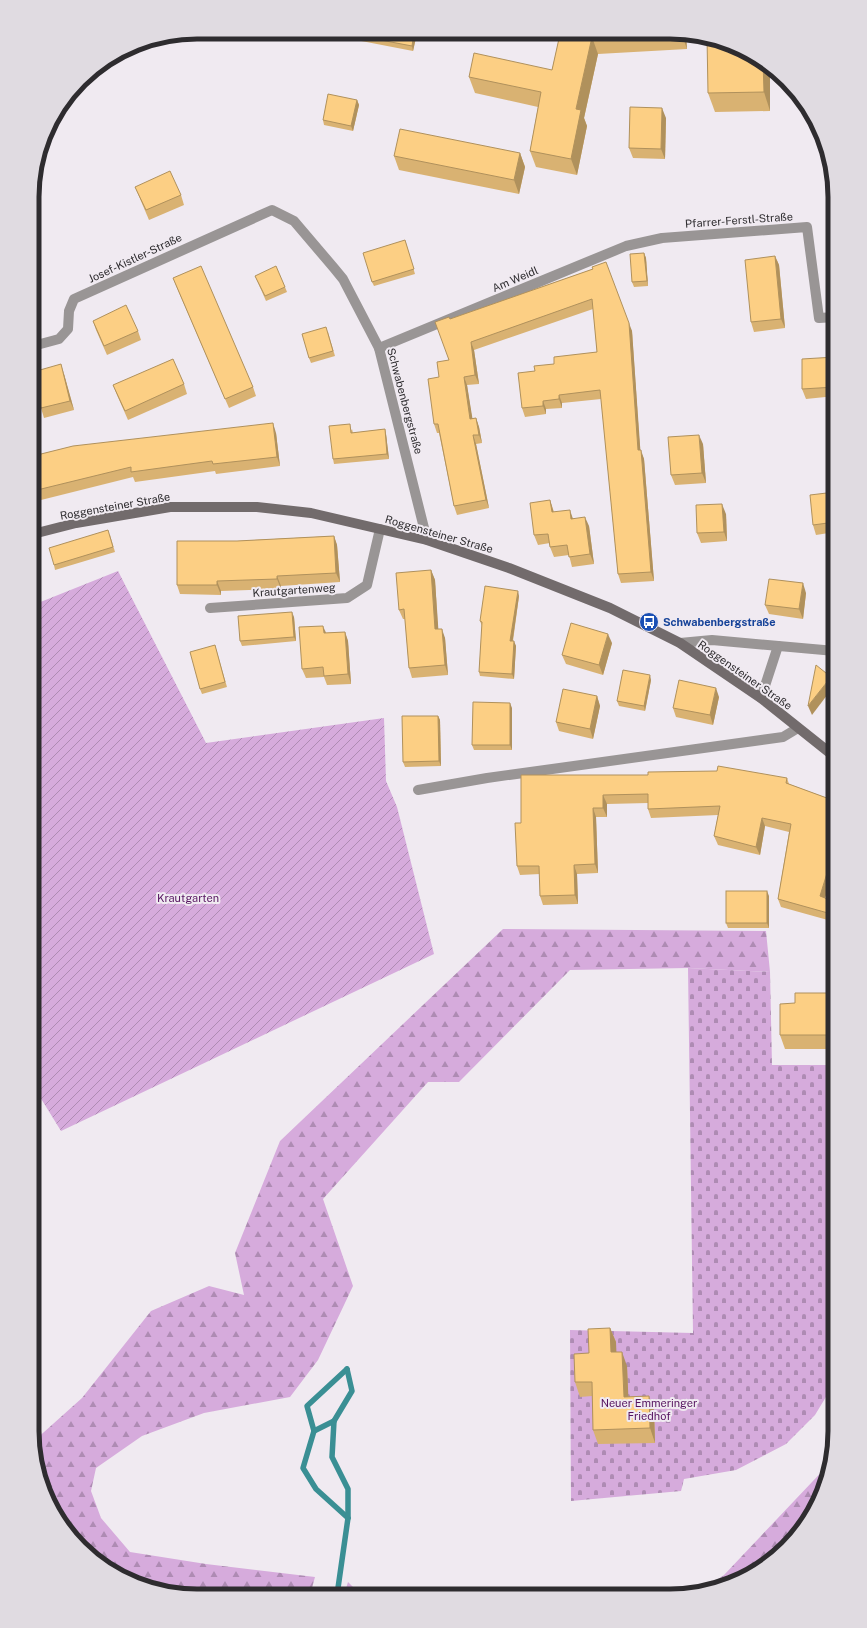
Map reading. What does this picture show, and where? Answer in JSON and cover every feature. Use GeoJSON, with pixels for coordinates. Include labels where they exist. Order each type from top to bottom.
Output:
{"type":"FeatureCollection","features":[{"type":"Feature","properties":{"kind":"street","name":"Josef-Kistler-Straße"},"geometry":{"type":"LineString","coordinates":[[39,345],[60,340],[68,329],[69,311],[74,299],[272,210]]}},
{"type":"Feature","properties":{"kind":"street","name":"Schwabenbergstraße"},"geometry":{"type":"LineString","coordinates":[[272,210],[294,221],[343,279],[379,348],[427,540]]}},
{"type":"Feature","properties":{"kind":"street","name":"Pfarrer-Ferstl-Straße"},"geometry":{"type":"LineString","coordinates":[[662,238],[807,228],[819,318],[828,317]]}},
{"type":"Feature","properties":{"kind":"street","name":"Am Weidl"},"geometry":{"type":"LineString","coordinates":[[379,348],[626,246],[662,238]]}},
{"type":"Feature","properties":{"kind":"street","name":"Roggensteiner Straße"},"geometry":{"type":"LineString","coordinates":[[39,532],[76,523],[154,510],[207,506],[257,507],[312,512],[427,540],[509,568],[610,608],[680,643],[761,698],[828,752]]}},
{"type":"Feature","properties":{"kind":"street","name":"Krautgartenweg"},"geometry":{"type":"LineString","coordinates":[[210,608],[347,598],[367,585],[380,529]]}},
{"type":"Feature","properties":{"kind":"street"},"geometry":{"type":"LineString","coordinates":[[680,643],[712,640],[828,650]]}},
{"type":"Feature","properties":{"kind":"street"},"geometry":{"type":"LineString","coordinates":[[761,698],[778,646]]}},
{"type":"Feature","properties":{"kind":"street"},"geometry":{"type":"LineString","coordinates":[[418,790],[487,778],[783,737],[798,728]]}},
{"type":"Feature","properties":{"kind":"green space","name":"Krautgarten"},"geometry":{"type":"Polygon","coordinates":[[[118,571],[206,743],[384,718],[386,781],[397,807],[434,954],[61,1131],[39,1095],[39,603],[118,571]]]}},
{"type":"Feature","properties":{"kind":"green space"},"geometry":{"type":"Polygon","coordinates":[[[503,929],[766,931],[770,972],[688,968],[570,970],[459,1082],[428,1082],[323,1199],[353,1286],[318,1360],[290,1397],[204,1413],[142,1436],[96,1468],[91,1491],[101,1518],[130,1552],[206,1564],[315,1577],[312,1589],[186,1589],[156,1584],[136,1577],[118,1568],[93,1550],[78,1535],[60,1510],[47,1482],[40,1452],[39,1437],[82,1398],[151,1311],[209,1286],[244,1295],[235,1253],[280,1141],[503,929]]]}},
{"type":"Feature","properties":{"kind":"green space","name":"Neuer Emmeringer Friedhof"},"geometry":{"type":"Polygon","coordinates":[[[688,968],[770,972],[772,1065],[828,1065],[828,1394],[815,1415],[786,1444],[736,1470],[684,1479],[681,1491],[571,1501],[570,1330],[693,1333],[688,968]]]}},
{"type":"Feature","properties":{"kind":"green space"},"geometry":{"type":"Polygon","coordinates":[[[823,1470],[816,1492],[807,1510],[782,1543],[749,1568],[731,1577],[711,1584],[724,1575],[823,1470]]]}},
{"type":"Feature","properties":{"kind":"green space"},"geometry":{"type":"Polygon","coordinates":[[[348,1582],[355,1589],[346,1589],[348,1582]]]}},
{"type":"Feature","properties":{"kind":"building"},"geometry":{"type":"Polygon","coordinates":[[[375,39],[413,39],[412,46],[375,39]]]}},
{"type":"Feature","properties":{"kind":"building"},"geometry":{"type":"Polygon","coordinates":[[[559,39],[592,39],[576,109],[581,110],[571,159],[530,151],[541,92],[469,77],[474,53],[552,70],[559,39]]]}},
{"type":"Feature","properties":{"kind":"building"},"geometry":{"type":"Polygon","coordinates":[[[707,43],[740,55],[763,70],[764,92],[708,93],[707,43]]]}},
{"type":"Feature","properties":{"kind":"building"},"geometry":{"type":"Polygon","coordinates":[[[328,94],[357,100],[351,126],[323,120],[328,94]]]}},
{"type":"Feature","properties":{"kind":"building"},"geometry":{"type":"Polygon","coordinates":[[[630,107],[662,108],[661,149],[629,148],[630,107]]]}},
{"type":"Feature","properties":{"kind":"building"},"geometry":{"type":"Polygon","coordinates":[[[400,129],[520,153],[514,180],[394,156],[400,129]]]}},
{"type":"Feature","properties":{"kind":"building"},"geometry":{"type":"Polygon","coordinates":[[[170,171],[181,195],[146,210],[135,187],[170,171]]]}},
{"type":"Feature","properties":{"kind":"building"},"geometry":{"type":"Polygon","coordinates":[[[405,240],[414,269],[372,282],[363,253],[405,240]]]}},
{"type":"Feature","properties":{"kind":"building"},"geometry":{"type":"Polygon","coordinates":[[[644,253],[647,281],[632,282],[630,254],[644,253]]]}},
{"type":"Feature","properties":{"kind":"building"},"geometry":{"type":"Polygon","coordinates":[[[775,256],[781,319],[751,322],[745,260],[775,256]]]}},
{"type":"Feature","properties":{"kind":"building"},"geometry":{"type":"Polygon","coordinates":[[[606,262],[629,323],[638,450],[641,450],[651,572],[618,574],[600,390],[559,395],[559,399],[543,401],[543,406],[522,408],[518,373],[535,371],[534,366],[554,364],[554,357],[597,352],[592,299],[471,342],[475,375],[464,377],[470,419],[476,418],[479,435],[473,435],[486,500],[454,506],[438,424],[434,424],[428,379],[439,377],[437,362],[449,360],[435,322],[449,317],[450,319],[593,269],[592,267],[606,262]]]}},
{"type":"Feature","properties":{"kind":"building"},"geometry":{"type":"Polygon","coordinates":[[[201,266],[253,387],[225,399],[173,278],[201,266]]]}},
{"type":"Feature","properties":{"kind":"building"},"geometry":{"type":"Polygon","coordinates":[[[276,266],[285,287],[265,296],[255,276],[276,266]]]}},
{"type":"Feature","properties":{"kind":"building"},"geometry":{"type":"Polygon","coordinates":[[[126,305],[138,331],[104,346],[93,321],[126,305]]]}},
{"type":"Feature","properties":{"kind":"building"},"geometry":{"type":"Polygon","coordinates":[[[326,327],[333,351],[309,358],[302,334],[326,327]]]}},
{"type":"Feature","properties":{"kind":"building"},"geometry":{"type":"Polygon","coordinates":[[[828,357],[828,387],[802,389],[802,359],[828,357]]]}},
{"type":"Feature","properties":{"kind":"building"},"geometry":{"type":"Polygon","coordinates":[[[173,359],[184,384],[125,411],[113,385],[173,359]]]}},
{"type":"Feature","properties":{"kind":"building"},"geometry":{"type":"Polygon","coordinates":[[[61,364],[70,401],[41,408],[39,401],[39,370],[61,364]]]}},
{"type":"Feature","properties":{"kind":"building"},"geometry":{"type":"Polygon","coordinates":[[[273,423],[277,457],[213,464],[212,461],[131,472],[131,467],[39,490],[39,454],[73,446],[273,423]]]}},
{"type":"Feature","properties":{"kind":"building"},"geometry":{"type":"Polygon","coordinates":[[[350,424],[351,433],[385,429],[387,454],[333,459],[329,426],[350,424]]]}},
{"type":"Feature","properties":{"kind":"building"},"geometry":{"type":"Polygon","coordinates":[[[699,435],[702,473],[671,475],[668,437],[699,435]]]}},
{"type":"Feature","properties":{"kind":"building"},"geometry":{"type":"Polygon","coordinates":[[[828,493],[828,523],[813,525],[810,495],[828,493]]]}},
{"type":"Feature","properties":{"kind":"building"},"geometry":{"type":"Polygon","coordinates":[[[550,500],[552,512],[570,510],[571,519],[585,517],[590,554],[569,557],[567,545],[550,547],[548,534],[534,535],[530,503],[550,500]]]}},
{"type":"Feature","properties":{"kind":"building"},"geometry":{"type":"Polygon","coordinates":[[[722,504],[724,532],[697,533],[696,505],[722,504]]]}},
{"type":"Feature","properties":{"kind":"building"},"geometry":{"type":"Polygon","coordinates":[[[108,530],[113,547],[54,565],[49,548],[108,530]]]}},
{"type":"Feature","properties":{"kind":"building"},"geometry":{"type":"Polygon","coordinates":[[[334,536],[336,573],[277,576],[277,579],[217,581],[217,585],[177,585],[177,541],[237,541],[334,536]]]}},
{"type":"Feature","properties":{"kind":"building"},"geometry":{"type":"Polygon","coordinates":[[[431,570],[435,629],[442,629],[445,665],[409,668],[404,609],[399,610],[396,573],[431,570]]]}},
{"type":"Feature","properties":{"kind":"building"},"geometry":{"type":"Polygon","coordinates":[[[769,579],[803,583],[799,609],[765,605],[769,579]]]}},
{"type":"Feature","properties":{"kind":"building"},"geometry":{"type":"Polygon","coordinates":[[[485,586],[518,591],[510,641],[514,641],[512,674],[479,672],[482,622],[480,621],[485,586]]]}},
{"type":"Feature","properties":{"kind":"building"},"geometry":{"type":"Polygon","coordinates":[[[292,612],[294,637],[240,641],[238,616],[292,612]]]}},
{"type":"Feature","properties":{"kind":"building"},"geometry":{"type":"Polygon","coordinates":[[[571,623],[608,634],[599,665],[562,655],[571,623]]]}},
{"type":"Feature","properties":{"kind":"building"},"geometry":{"type":"Polygon","coordinates":[[[323,626],[324,633],[345,632],[348,674],[324,676],[323,667],[302,669],[299,627],[323,626]]]}},
{"type":"Feature","properties":{"kind":"building"},"geometry":{"type":"Polygon","coordinates":[[[215,645],[225,682],[200,689],[190,652],[215,645]]]}},
{"type":"Feature","properties":{"kind":"building"},"geometry":{"type":"Polygon","coordinates":[[[816,665],[828,675],[828,681],[808,706],[816,665]]]}},
{"type":"Feature","properties":{"kind":"building"},"geometry":{"type":"Polygon","coordinates":[[[623,670],[650,675],[644,706],[617,701],[623,670]]]}},
{"type":"Feature","properties":{"kind":"building"},"geometry":{"type":"Polygon","coordinates":[[[679,680],[716,688],[710,715],[673,708],[679,680]]]}},
{"type":"Feature","properties":{"kind":"building"},"geometry":{"type":"Polygon","coordinates":[[[563,689],[597,696],[590,729],[556,722],[563,689]]]}},
{"type":"Feature","properties":{"kind":"building"},"geometry":{"type":"Polygon","coordinates":[[[473,702],[510,703],[510,745],[472,745],[473,702]]]}},
{"type":"Feature","properties":{"kind":"building"},"geometry":{"type":"Polygon","coordinates":[[[402,716],[438,716],[439,761],[403,762],[402,716]]]}},
{"type":"Feature","properties":{"kind":"building"},"geometry":{"type":"Polygon","coordinates":[[[718,766],[787,778],[786,783],[828,798],[828,870],[820,896],[828,899],[828,913],[778,899],[791,824],[762,818],[756,847],[714,836],[720,806],[648,809],[648,794],[603,795],[603,808],[593,808],[595,864],[574,865],[575,895],[540,896],[539,866],[517,866],[515,823],[521,823],[521,775],[648,775],[648,772],[717,771],[718,766]]]}},
{"type":"Feature","properties":{"kind":"building"},"geometry":{"type":"Polygon","coordinates":[[[726,891],[767,891],[767,923],[726,923],[726,891]]]}},
{"type":"Feature","properties":{"kind":"building"},"geometry":{"type":"Polygon","coordinates":[[[795,993],[828,993],[828,1035],[780,1035],[780,1004],[795,1003],[795,993]]]}},
{"type":"Feature","properties":{"kind":"building"},"geometry":{"type":"Polygon","coordinates":[[[610,1328],[611,1352],[622,1352],[624,1397],[649,1396],[650,1428],[593,1430],[592,1382],[575,1382],[574,1354],[589,1353],[588,1329],[610,1328]]]}},
{"type":"Feature","properties":{"kind":"waterway"},"geometry":{"type":"LineString","coordinates":[[347,1369],[307,1406],[314,1431],[303,1468],[316,1489],[348,1518]]}},
{"type":"Feature","properties":{"kind":"waterway"},"geometry":{"type":"LineString","coordinates":[[338,1589],[348,1518],[348,1489],[332,1457],[334,1421],[352,1391],[347,1369]]}},
{"type":"Feature","properties":{"kind":"waterway"},"geometry":{"type":"LineString","coordinates":[[314,1431],[334,1421]]}},
{"type":"Feature","properties":{"kind":"place","name":"Schwabenbergstraße"},"geometry":{"type":"Point","coordinates":[649,622]}}]}
